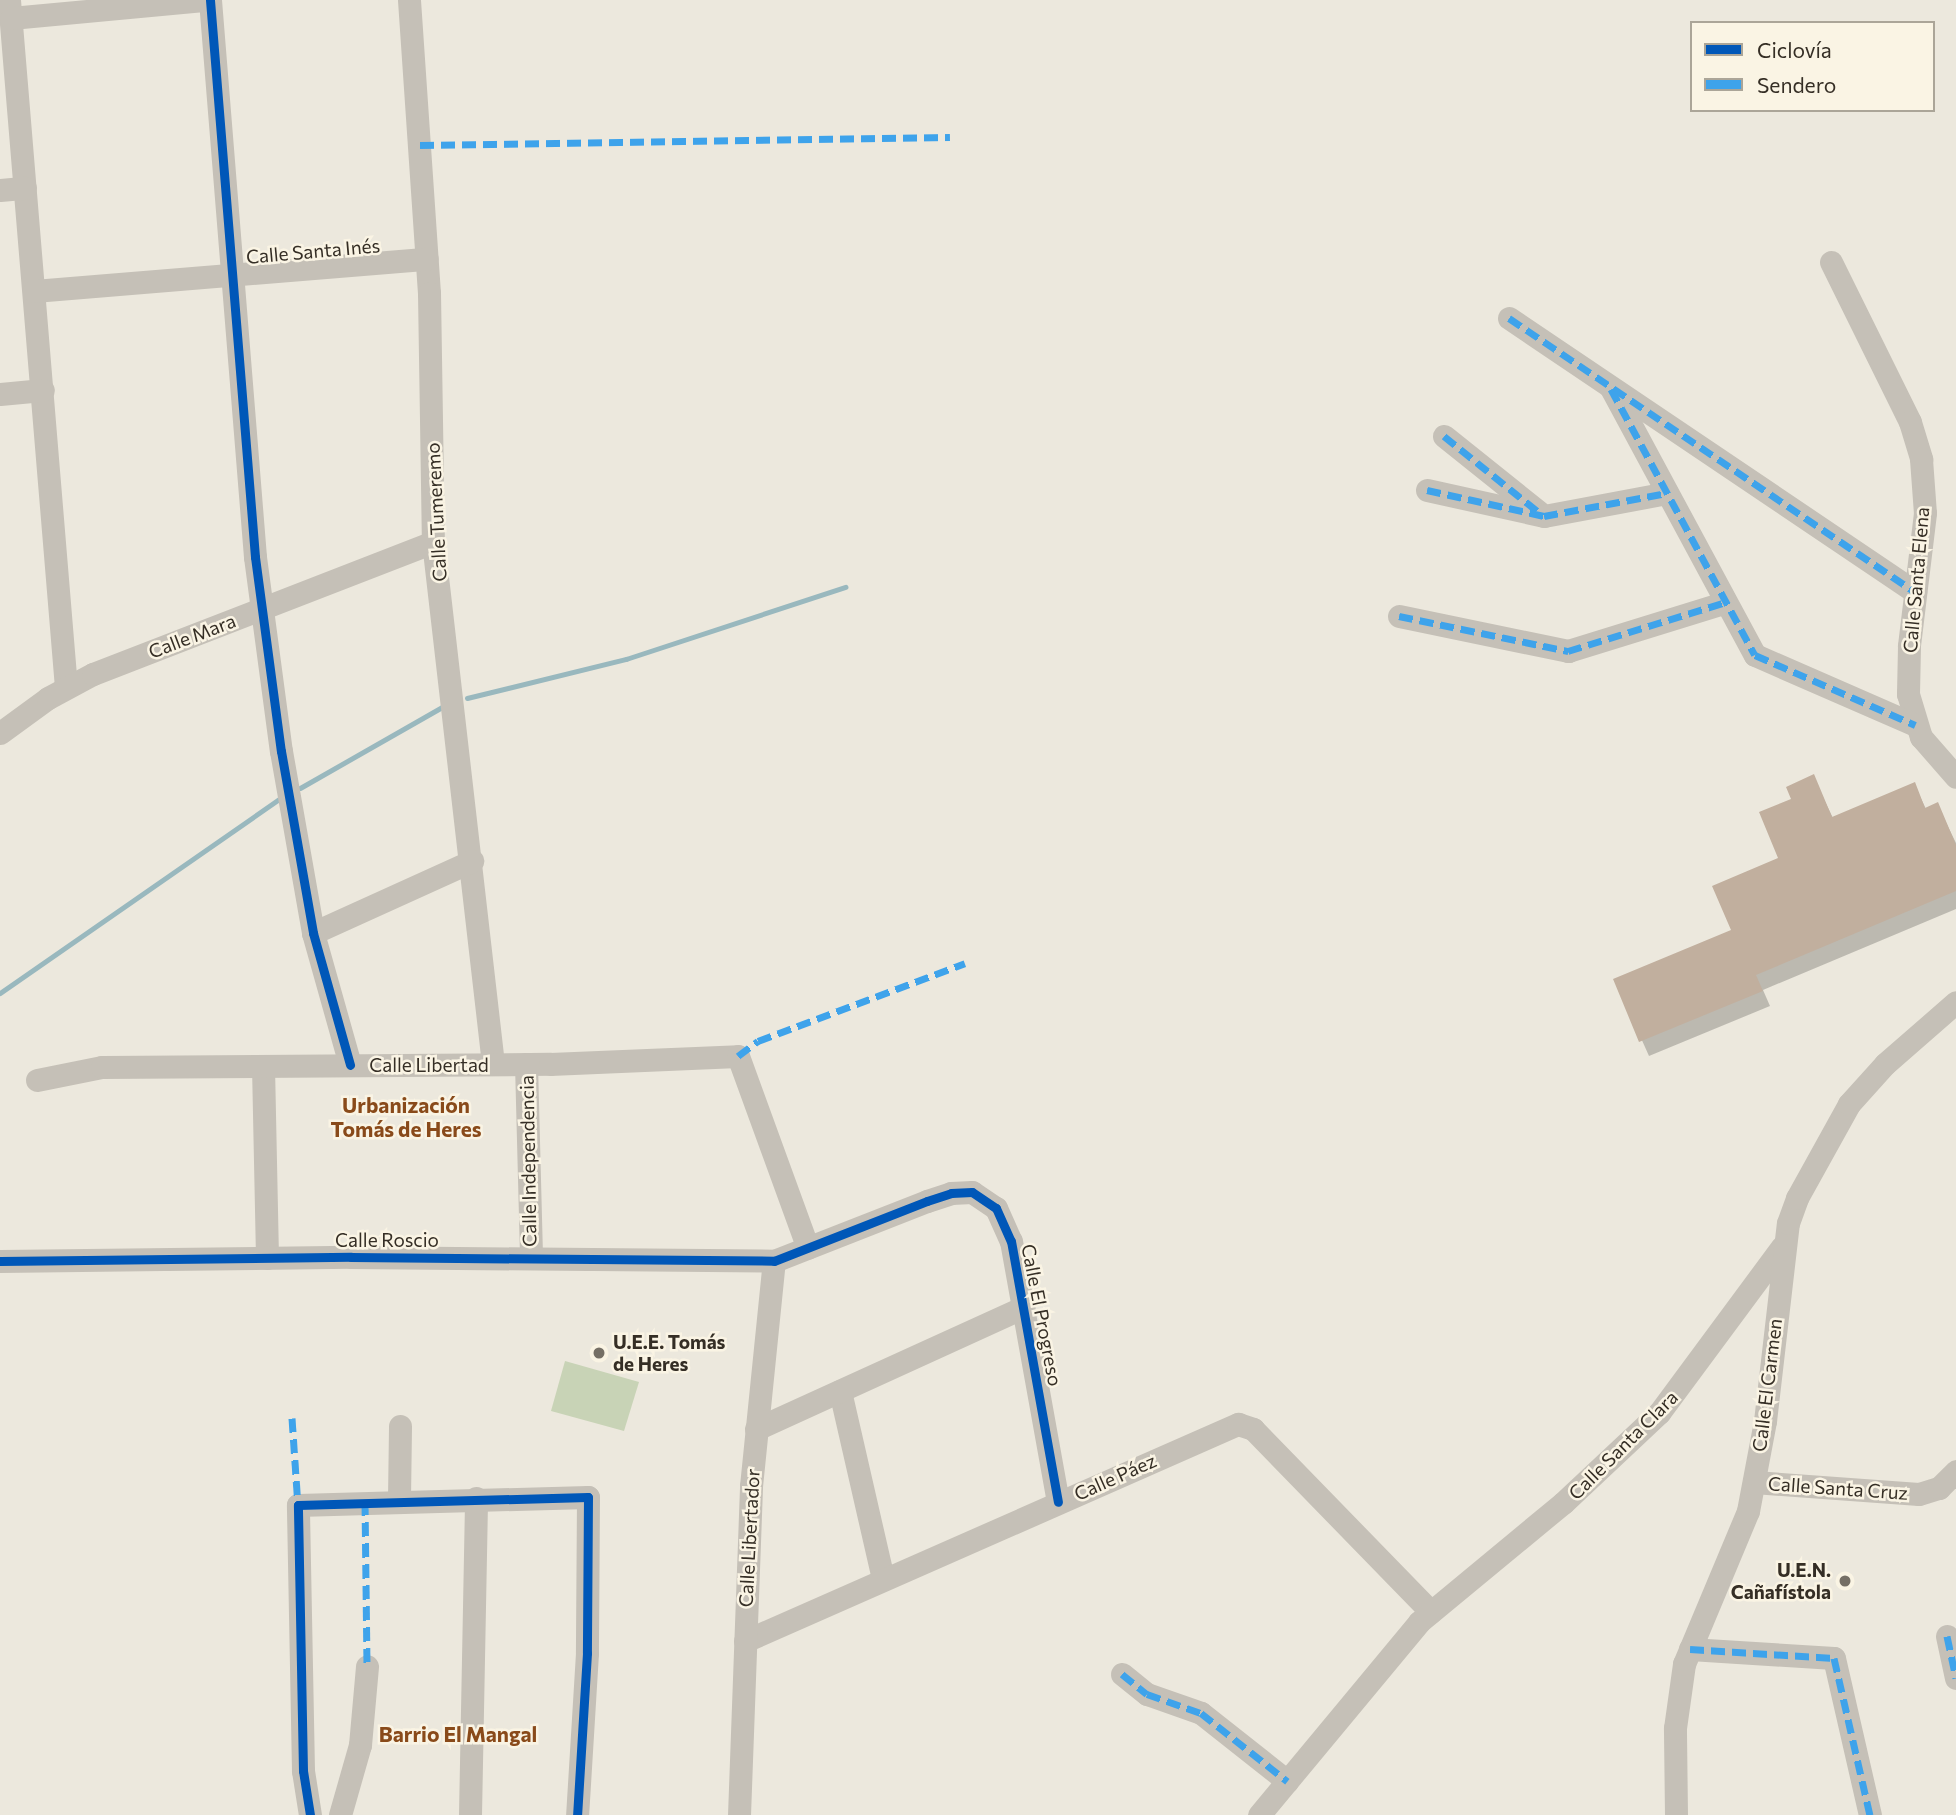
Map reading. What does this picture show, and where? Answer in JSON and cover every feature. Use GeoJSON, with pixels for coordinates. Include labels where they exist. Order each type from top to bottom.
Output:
{"type":"FeatureCollection","features":[{"type":"Feature","properties":{"kind":"street"},"geometry":{"type":"LineString","coordinates":[[66,687],[10,9],[208,0],[262,608],[281,751],[313,933],[349,1065]]}},
{"type":"Feature","properties":{"kind":"street","name":"Calle Tumeremo"},"geometry":{"type":"LineString","coordinates":[[410,0],[427,259],[433,542],[472,861],[492,1064]]}},
{"type":"Feature","properties":{"kind":"street"},"geometry":{"type":"LineString","coordinates":[[0,190],[25,188]]}},
{"type":"Feature","properties":{"kind":"street","name":"Calle Santa Inés"},"geometry":{"type":"LineString","coordinates":[[34,291],[427,259]]}},
{"type":"Feature","properties":{"kind":"street","name":"Calle Santa Elena"},"geometry":{"type":"LineString","coordinates":[[1831,262],[1916,440],[1925,513],[1914,592],[1908,694],[1915,725],[1928,747],[1956,777]]}},
{"type":"Feature","properties":{"kind":"street"},"geometry":{"type":"LineString","coordinates":[[1509,318],[1914,592]]}},
{"type":"Feature","properties":{"kind":"street"},"geometry":{"type":"LineString","coordinates":[[1609,386],[1758,658],[1915,725]]}},
{"type":"Feature","properties":{"kind":"street"},"geometry":{"type":"LineString","coordinates":[[0,394],[43,390]]}},
{"type":"Feature","properties":{"kind":"street"},"geometry":{"type":"LineString","coordinates":[[1444,436],[1544,516]]}},
{"type":"Feature","properties":{"kind":"street"},"geometry":{"type":"LineString","coordinates":[[1427,490],[1544,516],[1667,493]]}},
{"type":"Feature","properties":{"kind":"street","name":"Calle Mara"},"geometry":{"type":"LineString","coordinates":[[0,733],[66,687],[433,542]]}},
{"type":"Feature","properties":{"kind":"street"},"geometry":{"type":"LineString","coordinates":[[1399,616],[1568,651],[1726,602]]}},
{"type":"Feature","properties":{"kind":"street"},"geometry":{"type":"LineString","coordinates":[[313,933],[472,861]]}},
{"type":"Feature","properties":{"kind":"street","name":"Calle El Carmen"},"geometry":{"type":"LineString","coordinates":[[1676,1815],[1675,1728],[1681,1678],[1690,1649],[1741,1534],[1754,1482],[1765,1421],[1782,1247],[1797,1198],[1849,1104],[1885,1063],[1956,1002]]}},
{"type":"Feature","properties":{"kind":"street","name":"Calle Libertad"},"geometry":{"type":"LineString","coordinates":[[37,1080],[102,1067],[526,1064],[738,1056],[808,1248]]}},
{"type":"Feature","properties":{"kind":"street","name":"Calle Independencia"},"geometry":{"type":"LineString","coordinates":[[526,1064],[531,1258]]}},
{"type":"Feature","properties":{"kind":"street"},"geometry":{"type":"LineString","coordinates":[[263,1066],[267,1258]]}},
{"type":"Feature","properties":{"kind":"street","name":"Calle El Progreso"},"geometry":{"type":"LineString","coordinates":[[774,1261],[939,1197],[972,1192],[989,1201],[1007,1228],[1024,1307],[1058,1502]]}},
{"type":"Feature","properties":{"kind":"street","name":"Calle Santa Clara"},"geometry":{"type":"LineString","coordinates":[[1259,1815],[1392,1652],[1431,1612],[1629,1443],[1685,1382],[1782,1247]]}},
{"type":"Feature","properties":{"kind":"street","name":"Calle Roscio"},"geometry":{"type":"LineString","coordinates":[[0,1261],[531,1258],[774,1261]]}},
{"type":"Feature","properties":{"kind":"street","name":"Calle Libertador"},"geometry":{"type":"LineString","coordinates":[[739,1815],[756,1429],[774,1261]]}},
{"type":"Feature","properties":{"kind":"street"},"geometry":{"type":"LineString","coordinates":[[756,1429],[1024,1307]]}},
{"type":"Feature","properties":{"kind":"street"},"geometry":{"type":"LineString","coordinates":[[840,1391],[883,1579]]}},
{"type":"Feature","properties":{"kind":"street","name":"Calle Páez"},"geometry":{"type":"LineString","coordinates":[[745,1641],[1228,1427],[1247,1425],[1431,1612]]}},
{"type":"Feature","properties":{"kind":"street"},"geometry":{"type":"LineString","coordinates":[[399,1499],[400,1426]]}},
{"type":"Feature","properties":{"kind":"street","name":"Calle Santa Cruz"},"geometry":{"type":"LineString","coordinates":[[1754,1482],[1919,1494],[1939,1488],[1956,1472]]}},
{"type":"Feature","properties":{"kind":"street"},"geometry":{"type":"LineString","coordinates":[[470,1815],[476,1497]]}},
{"type":"Feature","properties":{"kind":"street"},"geometry":{"type":"LineString","coordinates":[[310,1815],[303,1772],[298,1505],[399,1499],[588,1497],[587,1653],[577,1815]]}},
{"type":"Feature","properties":{"kind":"street"},"geometry":{"type":"LineString","coordinates":[[1947,1636],[1956,1678]]}},
{"type":"Feature","properties":{"kind":"street"},"geometry":{"type":"LineString","coordinates":[[1690,1649],[1835,1657],[1870,1815]]}},
{"type":"Feature","properties":{"kind":"street"},"geometry":{"type":"LineString","coordinates":[[340,1815],[360,1745],[367,1666]]}},
{"type":"Feature","properties":{"kind":"street"},"geometry":{"type":"LineString","coordinates":[[1122,1674],[1147,1694],[1201,1713],[1287,1781]]}},
{"type":"Feature","properties":{"kind":"green space"},"geometry":{"type":"Polygon","coordinates":[[[565,1361],[639,1382],[624,1431],[551,1411],[565,1361]]]}},
{"type":"Feature","properties":{"kind":"building"},"geometry":{"type":"Polygon","coordinates":[[[1814,774],[1832,817],[1915,782],[1925,808],[1938,802],[1956,845],[1956,891],[1756,975],[1763,991],[1639,1042],[1613,979],[1731,930],[1712,886],[1778,858],[1759,812],[1791,799],[1786,787],[1814,774]]]}},
{"type":"Feature","properties":{"kind":"waterway"},"geometry":{"type":"LineString","coordinates":[[467,698],[626,659],[845,587]]}},
{"type":"Feature","properties":{"kind":"waterway"},"geometry":{"type":"LineString","coordinates":[[300,788],[442,707]]}},
{"type":"Feature","properties":{"kind":"waterway"},"geometry":{"type":"LineString","coordinates":[[0,993],[281,798]]}},
{"type":"Feature","properties":{"kind":"marked path"},"geometry":{"type":"LineString","coordinates":[[420,145],[950,137]]}},
{"type":"Feature","properties":{"kind":"marked path"},"geometry":{"type":"LineString","coordinates":[[1509,318],[1915,592]]}},
{"type":"Feature","properties":{"kind":"marked path"},"geometry":{"type":"LineString","coordinates":[[1611,389],[1755,655],[1915,725]]}},
{"type":"Feature","properties":{"kind":"marked path"},"geometry":{"type":"LineString","coordinates":[[1444,436],[1541,514]]}},
{"type":"Feature","properties":{"kind":"marked path"},"geometry":{"type":"LineString","coordinates":[[1427,490],[1544,516],[1667,493]]}},
{"type":"Feature","properties":{"kind":"marked path"},"geometry":{"type":"LineString","coordinates":[[1399,616],[1568,651],[1726,602]]}},
{"type":"Feature","properties":{"kind":"marked path"},"geometry":{"type":"LineString","coordinates":[[738,1056],[758,1041],[965,963]]}},
{"type":"Feature","properties":{"kind":"marked path"},"geometry":{"type":"LineString","coordinates":[[292,1418],[298,1505]]}},
{"type":"Feature","properties":{"kind":"marked path"},"geometry":{"type":"LineString","coordinates":[[365,1501],[367,1666]]}},
{"type":"Feature","properties":{"kind":"marked path"},"geometry":{"type":"LineString","coordinates":[[1947,1636],[1956,1678]]}},
{"type":"Feature","properties":{"kind":"marked path"},"geometry":{"type":"LineString","coordinates":[[1690,1649],[1834,1658],[1870,1815]]}},
{"type":"Feature","properties":{"kind":"marked path"},"geometry":{"type":"LineString","coordinates":[[1122,1674],[1147,1694],[1201,1713],[1287,1781]]}},
{"type":"Feature","properties":{"kind":"cycle path"},"geometry":{"type":"LineString","coordinates":[[210,0],[255,557],[281,751],[313,933],[350,1065]]}},
{"type":"Feature","properties":{"kind":"cycle path"},"geometry":{"type":"LineString","coordinates":[[0,1261],[351,1257],[774,1261],[927,1201],[951,1193],[972,1192],[996,1208],[1011,1241],[1058,1502]]}},
{"type":"Feature","properties":{"kind":"cycle path"},"geometry":{"type":"LineString","coordinates":[[310,1815],[303,1771],[298,1505],[588,1497],[587,1653],[577,1815]]}},
{"type":"Feature","properties":{"kind":"place","name":"U.E.E. Tomás de Heres"},"geometry":{"type":"Point","coordinates":[599,1353]}},
{"type":"Feature","properties":{"kind":"place","name":"U.E.N. Cañafístola"},"geometry":{"type":"Point","coordinates":[1845,1581]}},
{"type":"Feature","properties":{"kind":"district","name":"Urbanización Tomás de Heres"},"geometry":{"type":"Point","coordinates":[406,1117]}},
{"type":"Feature","properties":{"kind":"district","name":"Barrio El Mangal"},"geometry":{"type":"Point","coordinates":[458,1734]}}]}
